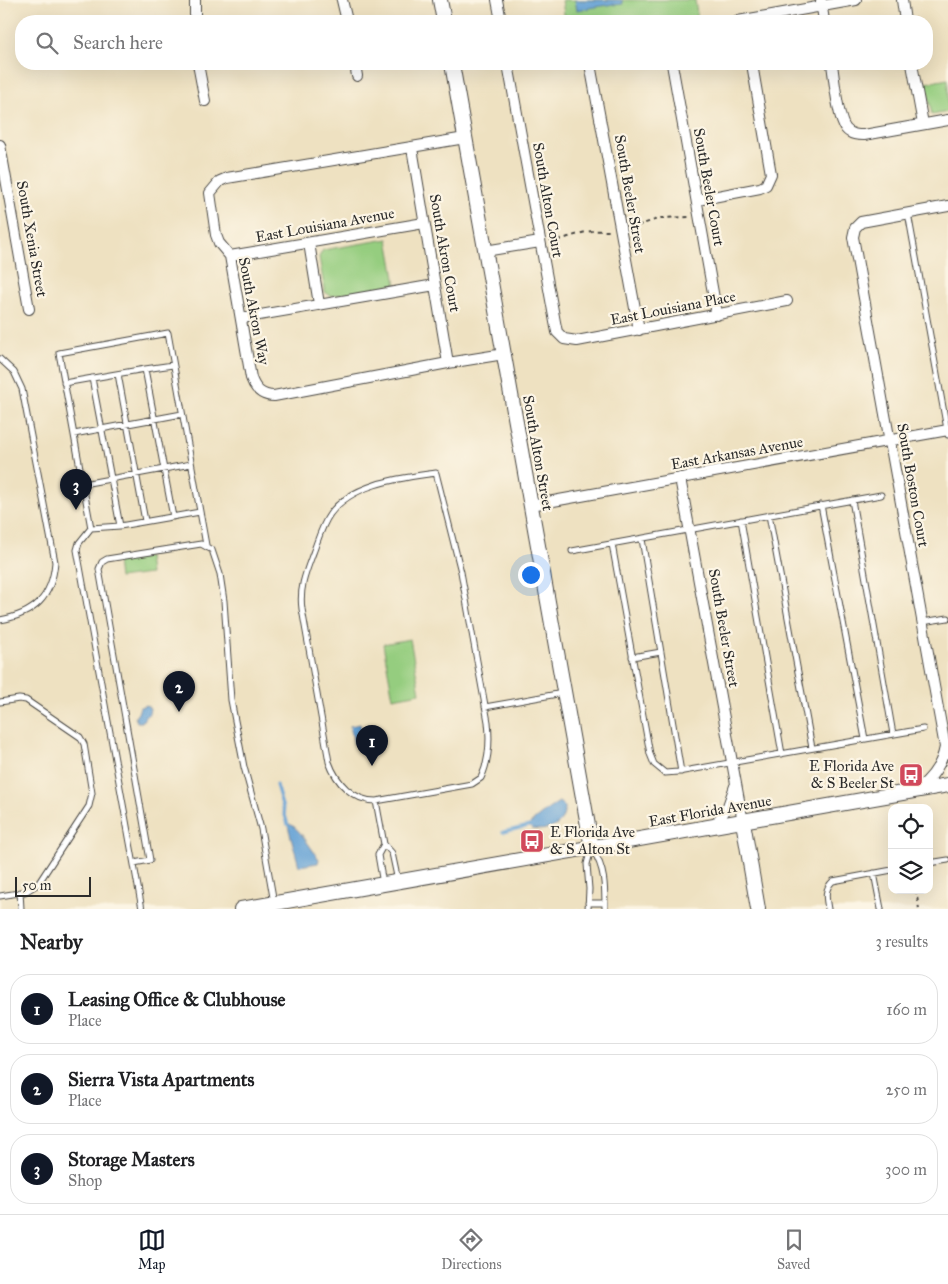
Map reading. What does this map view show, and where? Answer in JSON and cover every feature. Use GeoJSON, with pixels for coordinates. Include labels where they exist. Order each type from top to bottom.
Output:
{"type":"FeatureCollection","features":[{"type":"Feature","properties":{"kind":"street"},"geometry":{"type":"LineString","coordinates":[[194,15],[195,0]]}},
{"type":"Feature","properties":{"kind":"street"},"geometry":{"type":"LineString","coordinates":[[342,0],[346,15]]}},
{"type":"Feature","properties":{"kind":"street"},"geometry":{"type":"LineString","coordinates":[[440,0],[443,15]]}},
{"type":"Feature","properties":{"kind":"street"},"geometry":{"type":"LineString","coordinates":[[498,0],[500,15]]}},
{"type":"Feature","properties":{"kind":"street"},"geometry":{"type":"LineString","coordinates":[[768,15],[821,3],[856,0]]}},
{"type":"Feature","properties":{"kind":"street"},"geometry":{"type":"LineString","coordinates":[[902,0],[904,15]]}},
{"type":"Feature","properties":{"kind":"street"},"geometry":{"type":"LineString","coordinates":[[199,70],[205,101]]}},
{"type":"Feature","properties":{"kind":"street"},"geometry":{"type":"LineString","coordinates":[[356,70],[357,76]]}},
{"type":"Feature","properties":{"kind":"street","name":"South Alton Street"},"geometry":{"type":"LineString","coordinates":[[453,70],[592,848]]}},
{"type":"Feature","properties":{"kind":"street","name":"South Alton Court"},"geometry":{"type":"LineString","coordinates":[[509,70],[557,332],[564,339]]}},
{"type":"Feature","properties":{"kind":"street","name":"South Beeler Street"},"geometry":{"type":"LineString","coordinates":[[591,70],[639,330]]}},
{"type":"Feature","properties":{"kind":"street","name":"South Beeler Court"},"geometry":{"type":"LineString","coordinates":[[673,70],[717,315]]}},
{"type":"Feature","properties":{"kind":"street"},"geometry":{"type":"LineString","coordinates":[[697,200],[760,188],[766,185],[771,174],[753,70]]}},
{"type":"Feature","properties":{"kind":"street"},"geometry":{"type":"LineString","coordinates":[[833,70],[842,119],[847,131],[854,135],[864,135],[948,120]]}},
{"type":"Feature","properties":{"kind":"street"},"geometry":{"type":"LineString","coordinates":[[913,70],[923,124]]}},
{"type":"Feature","properties":{"kind":"street","name":"South Akron Way"},"geometry":{"type":"LineString","coordinates":[[465,138],[226,178],[220,181],[210,193],[211,208],[219,243],[230,256],[253,385],[267,396],[504,354]]}},
{"type":"Feature","properties":{"kind":"street","name":"South Xenia Street"},"geometry":{"type":"LineString","coordinates":[[0,145],[30,309]]}},
{"type":"Feature","properties":{"kind":"street","name":"South Akron Court"},"geometry":{"type":"LineString","coordinates":[[412,148],[448,363]]}},
{"type":"Feature","properties":{"kind":"street"},"geometry":{"type":"LineString","coordinates":[[908,213],[948,206]]}},
{"type":"Feature","properties":{"kind":"street","name":"South Boston Court"},"geometry":{"type":"LineString","coordinates":[[908,213],[861,222],[855,228],[853,237],[946,750],[935,771],[926,783],[916,791]]}},
{"type":"Feature","properties":{"kind":"street","name":"East Louisiana Avenue"},"geometry":{"type":"LineString","coordinates":[[230,256],[424,223]]}},
{"type":"Feature","properties":{"kind":"street"},"geometry":{"type":"LineString","coordinates":[[486,251],[540,242]]}},
{"type":"Feature","properties":{"kind":"street"},"geometry":{"type":"LineString","coordinates":[[309,243],[319,304]]}},
{"type":"Feature","properties":{"kind":"street"},"geometry":{"type":"LineString","coordinates":[[242,318],[435,285]]}},
{"type":"Feature","properties":{"kind":"street","name":"East Louisiana Place"},"geometry":{"type":"LineString","coordinates":[[564,339],[577,341],[787,301]]}},
{"type":"Feature","properties":{"kind":"street","name":"East Arkansas Avenue"},"geometry":{"type":"LineString","coordinates":[[531,505],[889,440],[948,432]]}},
{"type":"Feature","properties":{"kind":"street","name":"South Beeler Street"},"geometry":{"type":"LineString","coordinates":[[680,478],[758,909]]}},
{"type":"Feature","properties":{"kind":"street"},"geometry":{"type":"LineString","coordinates":[[714,826],[728,806],[736,783]]}},
{"type":"Feature","properties":{"kind":"street","name":"East Florida Avenue"},"geometry":{"type":"LineString","coordinates":[[241,909],[277,905],[383,884],[948,785]]}},
{"type":"Feature","properties":{"kind":"lane"},"geometry":{"type":"LineString","coordinates":[[908,213],[948,432]]}},
{"type":"Feature","properties":{"kind":"lane"},"geometry":{"type":"LineString","coordinates":[[92,528],[59,353],[168,333],[206,545]]}},
{"type":"Feature","properties":{"kind":"lane"},"geometry":{"type":"LineString","coordinates":[[0,359],[14,372],[22,389],[55,562],[49,589],[36,606],[18,616],[0,620]]}},
{"type":"Feature","properties":{"kind":"lane"},"geometry":{"type":"LineString","coordinates":[[64,383],[174,365]]}},
{"type":"Feature","properties":{"kind":"lane"},"geometry":{"type":"LineString","coordinates":[[145,370],[173,517]]}},
{"type":"Feature","properties":{"kind":"lane"},"geometry":{"type":"LineString","coordinates":[[118,374],[145,521]]}},
{"type":"Feature","properties":{"kind":"lane"},"geometry":{"type":"LineString","coordinates":[[92,378],[120,526]]}},
{"type":"Feature","properties":{"kind":"lane"},"geometry":{"type":"LineString","coordinates":[[74,434],[182,414]]}},
{"type":"Feature","properties":{"kind":"lane"},"geometry":{"type":"LineString","coordinates":[[83,484],[191,464]]}},
{"type":"Feature","properties":{"kind":"lane"},"geometry":{"type":"LineString","coordinates":[[436,473],[461,572],[489,729],[489,744],[484,772],[478,781],[466,785],[376,801],[367,801],[354,796],[338,780],[330,767],[301,604],[301,588],[324,526],[334,509],[350,496],[386,482],[436,473]]}},
{"type":"Feature","properties":{"kind":"lane"},"geometry":{"type":"LineString","coordinates":[[572,551],[881,495]]}},
{"type":"Feature","properties":{"kind":"lane"},"geometry":{"type":"LineString","coordinates":[[852,500],[893,734]]}},
{"type":"Feature","properties":{"kind":"lane"},"geometry":{"type":"LineString","coordinates":[[821,505],[865,739]]}},
{"type":"Feature","properties":{"kind":"lane"},"geometry":{"type":"LineString","coordinates":[[142,909],[77,550],[79,543],[92,528],[120,526],[200,512]]}},
{"type":"Feature","properties":{"kind":"lane"},"geometry":{"type":"LineString","coordinates":[[769,515],[812,748]]}},
{"type":"Feature","properties":{"kind":"lane"},"geometry":{"type":"LineString","coordinates":[[741,520],[782,754]]}},
{"type":"Feature","properties":{"kind":"lane"},"geometry":{"type":"LineString","coordinates":[[642,538],[681,772]]}},
{"type":"Feature","properties":{"kind":"lane"},"geometry":{"type":"LineString","coordinates":[[134,863],[150,860],[101,582],[100,567],[102,562],[107,559],[197,543],[206,545],[214,553],[220,574],[226,612],[231,700],[245,772],[277,905]]}},
{"type":"Feature","properties":{"kind":"lane"},"geometry":{"type":"LineString","coordinates":[[612,544],[650,754],[654,764],[665,773],[681,772],[923,729]]}},
{"type":"Feature","properties":{"kind":"lane"},"geometry":{"type":"LineString","coordinates":[[922,622],[948,618]]}},
{"type":"Feature","properties":{"kind":"lane"},"geometry":{"type":"LineString","coordinates":[[632,657],[661,652]]}},
{"type":"Feature","properties":{"kind":"lane"},"geometry":{"type":"LineString","coordinates":[[485,706],[564,693]]}},
{"type":"Feature","properties":{"kind":"lane"},"geometry":{"type":"LineString","coordinates":[[0,702],[19,699],[26,700],[80,737],[84,744],[92,793],[89,806],[38,884],[20,892],[0,896]]}},
{"type":"Feature","properties":{"kind":"lane"},"geometry":{"type":"LineString","coordinates":[[376,801],[384,844],[392,853],[398,882]]}},
{"type":"Feature","properties":{"kind":"lane"},"geometry":{"type":"LineString","coordinates":[[383,884],[378,855],[384,844]]}},
{"type":"Feature","properties":{"kind":"lane"},"geometry":{"type":"LineString","coordinates":[[588,909],[587,866],[592,848]]}},
{"type":"Feature","properties":{"kind":"lane"},"geometry":{"type":"LineString","coordinates":[[588,903],[605,906],[602,867],[592,848]]}},
{"type":"Feature","properties":{"kind":"lane"},"geometry":{"type":"LineString","coordinates":[[933,862],[948,860]]}},
{"type":"Feature","properties":{"kind":"lane"},"geometry":{"type":"LineString","coordinates":[[828,909],[826,892],[831,883],[837,880],[888,871]]}},
{"type":"Feature","properties":{"kind":"lane"},"geometry":{"type":"LineString","coordinates":[[874,873],[881,909]]}},
{"type":"Feature","properties":{"kind":"lane"},"geometry":{"type":"LineString","coordinates":[[20,892],[21,909]]}},
{"type":"Feature","properties":{"kind":"path"},"geometry":{"type":"LineString","coordinates":[[917,894],[919,909]]}},
{"type":"Feature","properties":{"kind":"green space"},"geometry":{"type":"Polygon","coordinates":[[[562,0],[695,0],[697,15],[564,15],[562,0]]]}},
{"type":"Feature","properties":{"kind":"green space"},"geometry":{"type":"Polygon","coordinates":[[[948,79],[948,112],[932,115],[926,83],[948,79]]]}},
{"type":"Feature","properties":{"kind":"green space"},"geometry":{"type":"Polygon","coordinates":[[[388,239],[396,284],[331,296],[325,292],[319,257],[323,250],[388,239]]]}},
{"type":"Feature","properties":{"kind":"green space"},"geometry":{"type":"Polygon","coordinates":[[[148,557],[150,574],[119,578],[117,561],[148,557]]]}},
{"type":"Feature","properties":{"kind":"green space"},"geometry":{"type":"Polygon","coordinates":[[[410,639],[420,693],[393,698],[383,644],[410,639]]]}},
{"type":"Feature","properties":{"kind":"water"},"geometry":{"type":"Polygon","coordinates":[[[575,0],[622,0],[623,4],[577,10],[575,0]]]}},
{"type":"Feature","properties":{"kind":"water"},"geometry":{"type":"Polygon","coordinates":[[[146,705],[150,708],[149,714],[142,722],[137,722],[135,717],[140,707],[146,705]]]}},
{"type":"Feature","properties":{"kind":"water"},"geometry":{"type":"Polygon","coordinates":[[[360,724],[364,742],[354,744],[350,726],[360,724]]]}},
{"type":"Feature","properties":{"kind":"water"},"geometry":{"type":"Polygon","coordinates":[[[559,802],[564,806],[564,813],[559,823],[550,828],[538,830],[532,829],[529,826],[548,809],[559,802]]]}},
{"type":"Feature","properties":{"kind":"water"},"geometry":{"type":"Polygon","coordinates":[[[289,824],[305,839],[319,859],[318,863],[299,866],[289,824]]]}},
{"type":"Feature","properties":{"kind":"waterway"},"geometry":{"type":"LineString","coordinates":[[276,785],[288,825]]}},
{"type":"Feature","properties":{"kind":"waterway"},"geometry":{"type":"LineString","coordinates":[[503,832],[529,826]]}},
{"type":"Feature","properties":{"kind":"place","name":"Storage Masters"},"geometry":{"type":"Point","coordinates":[76,510]}},
{"type":"Feature","properties":{"kind":"place","name":"Sierra Vista Apartments"},"geometry":{"type":"Point","coordinates":[179,712]}},
{"type":"Feature","properties":{"kind":"place","name":"Leasing Office & Clubhouse"},"geometry":{"type":"Point","coordinates":[372,766]}},
{"type":"Feature","properties":{"kind":"place","name":"E Florida Ave & S Beeler St"},"geometry":{"type":"Point","coordinates":[911,775]}},
{"type":"Feature","properties":{"kind":"place","name":"E Florida Ave & S Alton St"},"geometry":{"type":"Point","coordinates":[532,841]}}]}
